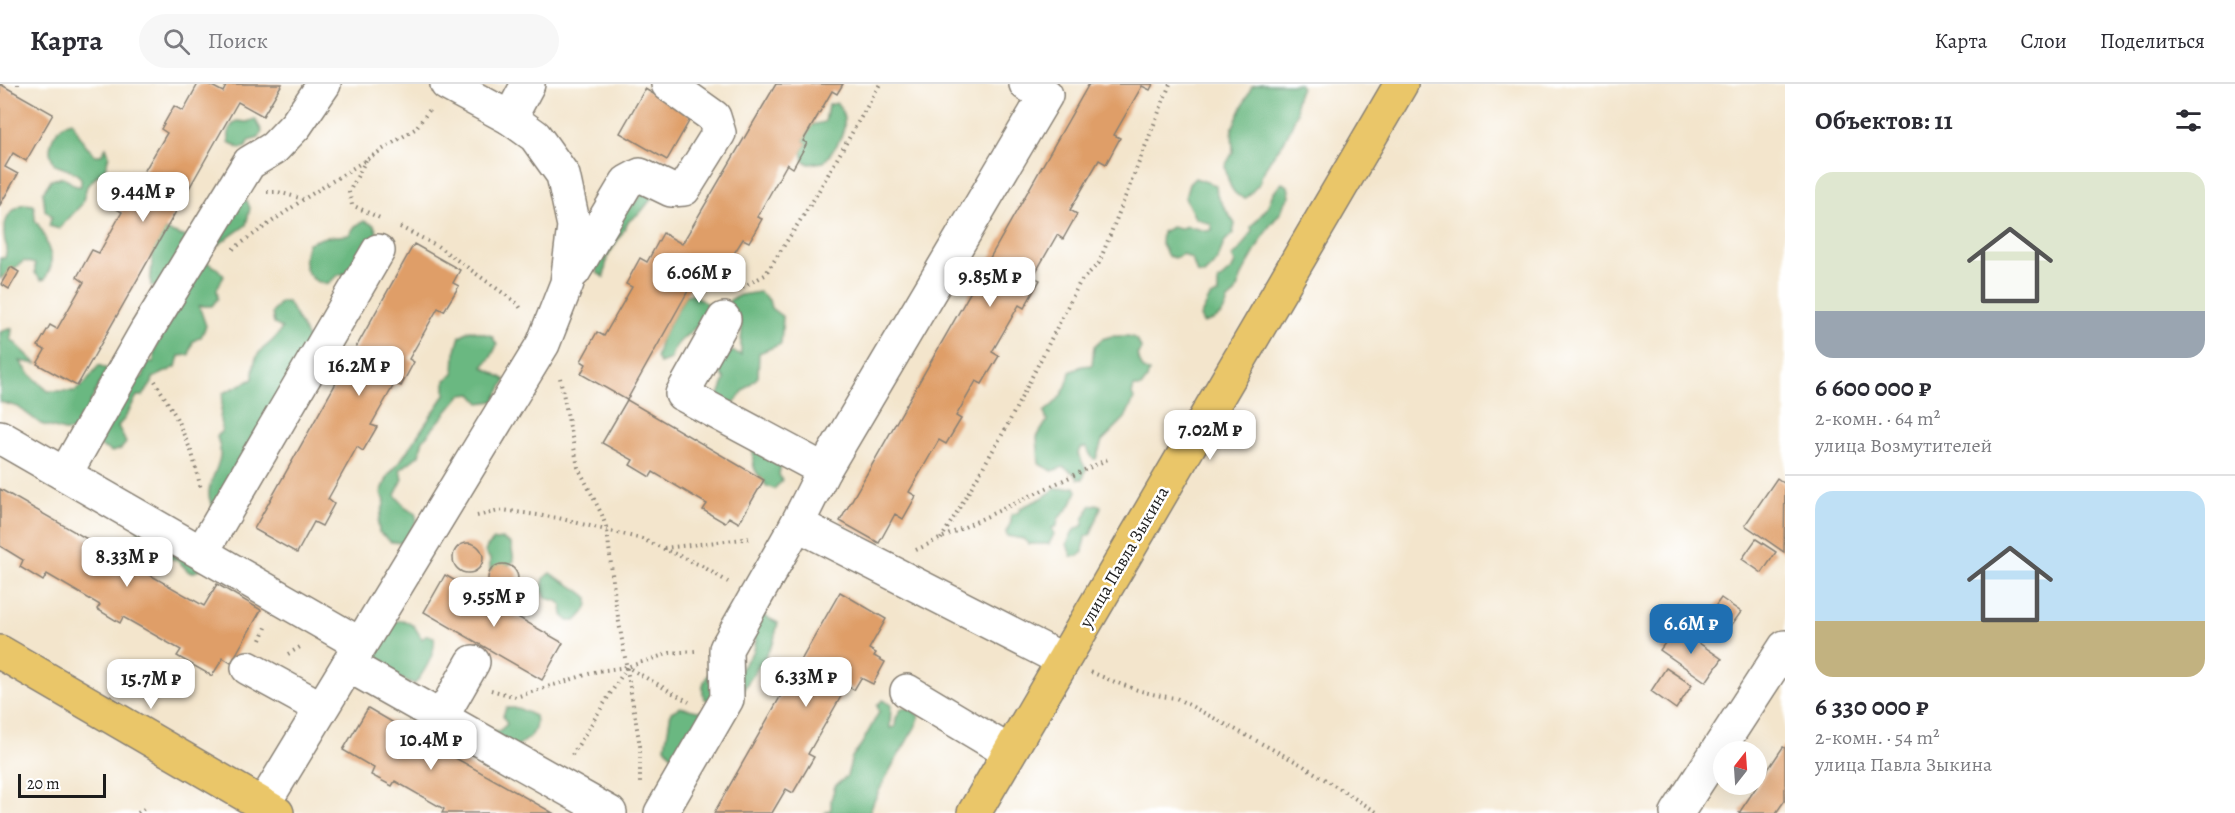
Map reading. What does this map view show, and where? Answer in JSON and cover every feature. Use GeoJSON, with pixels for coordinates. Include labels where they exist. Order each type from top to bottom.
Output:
{"type":"FeatureCollection","features":[{"type":"Feature","properties":{"kind":"main road","name":"улица Павла Зыкина"},"geometry":{"type":"LineString","coordinates":[[974,813],[1401,84]]}},
{"type":"Feature","properties":{"kind":"main road"},"geometry":{"type":"LineString","coordinates":[[0,652],[270,809]]}},
{"type":"Feature","properties":{"kind":"street"},"geometry":{"type":"LineString","coordinates":[[65,474],[136,349],[249,163],[274,148],[296,125],[324,84]]}},
{"type":"Feature","properties":{"kind":"street"},"geometry":{"type":"LineString","coordinates":[[510,118],[528,84]]}},
{"type":"Feature","properties":{"kind":"street"},"geometry":{"type":"LineString","coordinates":[[270,809],[321,708],[543,344],[567,283],[627,182],[640,175],[671,190],[684,189],[719,133],[714,117],[668,84]]}},
{"type":"Feature","properties":{"kind":"street"},"geometry":{"type":"LineString","coordinates":[[651,803],[727,699],[726,649],[795,528],[824,470],[1046,95],[1026,84]]}},
{"type":"Feature","properties":{"kind":"street"},"geometry":{"type":"LineString","coordinates":[[450,85],[510,118],[535,136],[563,174],[574,226],[567,283]]}},
{"type":"Feature","properties":{"kind":"street"},"geometry":{"type":"LineString","coordinates":[[207,543],[388,233]]}},
{"type":"Feature","properties":{"kind":"street"},"geometry":{"type":"LineString","coordinates":[[730,305],[682,394],[824,470]]}},
{"type":"Feature","properties":{"kind":"street"},"geometry":{"type":"LineString","coordinates":[[0,437],[65,474],[207,543],[268,591],[333,627],[354,654],[441,718],[610,813]]}},
{"type":"Feature","properties":{"kind":"street"},"geometry":{"type":"LineString","coordinates":[[795,528],[880,566],[1063,660]]}},
{"type":"Feature","properties":{"kind":"street"},"geometry":{"type":"LineString","coordinates":[[1677,813],[1785,647]]}},
{"type":"Feature","properties":{"kind":"street"},"geometry":{"type":"LineString","coordinates":[[252,670],[321,708]]}},
{"type":"Feature","properties":{"kind":"street"},"geometry":{"type":"LineString","coordinates":[[441,718],[467,672]]}},
{"type":"Feature","properties":{"kind":"street"},"geometry":{"type":"LineString","coordinates":[[907,691],[1009,752]]}},
{"type":"Feature","properties":{"kind":"path"},"geometry":{"type":"LineString","coordinates":[[730,305],[765,275],[814,199],[880,84]]}},
{"type":"Feature","properties":{"kind":"path"},"geometry":{"type":"LineString","coordinates":[[941,539],[1005,428],[1080,282],[1099,263],[1170,84]]}},
{"type":"Feature","properties":{"kind":"path"},"geometry":{"type":"LineString","coordinates":[[198,247],[220,254],[238,248],[304,200],[415,129],[450,85]]}},
{"type":"Feature","properties":{"kind":"path"},"geometry":{"type":"LineString","coordinates":[[366,160],[348,192],[352,205],[388,233],[436,245],[517,303],[556,360],[578,467],[607,530],[615,599],[651,803]]}},
{"type":"Feature","properties":{"kind":"path"},"geometry":{"type":"LineString","coordinates":[[136,349],[175,416],[192,453],[207,543]]}},
{"type":"Feature","properties":{"kind":"path"},"geometry":{"type":"LineString","coordinates":[[880,566],[1110,458]]}},
{"type":"Feature","properties":{"kind":"path"},"geometry":{"type":"LineString","coordinates":[[432,526],[503,510],[558,518],[642,539],[702,566],[754,599]]}},
{"type":"Feature","properties":{"kind":"path"},"geometry":{"type":"LineString","coordinates":[[663,548],[783,535],[795,528]]}},
{"type":"Feature","properties":{"kind":"path"},"geometry":{"type":"LineString","coordinates":[[252,670],[268,624],[268,591]]}},
{"type":"Feature","properties":{"kind":"path"},"geometry":{"type":"LineString","coordinates":[[252,670],[333,627]]}},
{"type":"Feature","properties":{"kind":"path"},"geometry":{"type":"LineString","coordinates":[[467,672],[516,697],[598,671],[627,667],[670,652],[726,649]]}},
{"type":"Feature","properties":{"kind":"path"},"geometry":{"type":"LineString","coordinates":[[1063,660],[1127,687],[1176,698],[1302,765],[1378,813]]}},
{"type":"Feature","properties":{"kind":"path"},"geometry":{"type":"LineString","coordinates":[[627,667],[716,717]]}},
{"type":"Feature","properties":{"kind":"path"},"geometry":{"type":"LineString","coordinates":[[554,782],[627,667]]}},
{"type":"Feature","properties":{"kind":"path"},"geometry":{"type":"LineString","coordinates":[[138,813],[144,809]]}},
{"type":"Feature","properties":{"kind":"green space"},"geometry":{"type":"Polygon","coordinates":[[[1300,84],[1301,87],[1296,100],[1297,113],[1284,142],[1270,160],[1260,183],[1246,198],[1233,191],[1225,166],[1233,152],[1232,129],[1252,86],[1300,84]]]}},
{"type":"Feature","properties":{"kind":"green space"},"geometry":{"type":"Polygon","coordinates":[[[837,103],[844,119],[839,141],[824,162],[809,164],[804,161],[802,151],[807,143],[803,141],[812,125],[825,122],[828,105],[837,103]]]}},
{"type":"Feature","properties":{"kind":"green space"},"geometry":{"type":"Polygon","coordinates":[[[255,119],[262,131],[259,138],[248,141],[246,147],[240,149],[229,142],[230,130],[234,123],[255,119]]]}},
{"type":"Feature","properties":{"kind":"green space"},"geometry":{"type":"Polygon","coordinates":[[[72,121],[85,145],[95,155],[101,155],[106,147],[109,155],[106,167],[87,186],[82,204],[59,229],[49,226],[52,216],[45,210],[43,192],[51,180],[63,177],[76,186],[81,186],[81,178],[74,172],[55,165],[50,153],[50,146],[57,132],[63,125],[72,121]]]}},
{"type":"Feature","properties":{"kind":"green space"},"geometry":{"type":"Polygon","coordinates":[[[1195,178],[1216,185],[1217,196],[1235,224],[1233,233],[1225,241],[1216,262],[1204,274],[1197,273],[1192,259],[1183,254],[1175,258],[1168,256],[1161,243],[1162,232],[1172,227],[1180,229],[1186,226],[1206,231],[1212,230],[1211,224],[1195,218],[1185,198],[1189,184],[1195,178]]]}},
{"type":"Feature","properties":{"kind":"green space"},"geometry":{"type":"Polygon","coordinates":[[[1282,183],[1288,186],[1290,196],[1268,228],[1243,273],[1235,294],[1228,300],[1220,316],[1203,323],[1200,317],[1210,297],[1218,294],[1218,281],[1232,269],[1235,263],[1232,256],[1238,252],[1252,231],[1251,227],[1267,208],[1273,193],[1282,183]]]}},
{"type":"Feature","properties":{"kind":"green space"},"geometry":{"type":"Polygon","coordinates":[[[643,193],[652,198],[641,212],[629,221],[607,258],[604,277],[597,273],[595,263],[623,210],[632,206],[643,193]]]}},
{"type":"Feature","properties":{"kind":"green space"},"geometry":{"type":"Polygon","coordinates":[[[239,199],[247,201],[250,208],[246,225],[218,245],[239,199]]]}},
{"type":"Feature","properties":{"kind":"green space"},"geometry":{"type":"Polygon","coordinates":[[[23,204],[34,205],[35,220],[43,232],[51,256],[51,266],[45,279],[41,280],[35,273],[35,264],[24,261],[0,279],[0,258],[5,258],[7,248],[4,228],[8,217],[23,204]]]}},
{"type":"Feature","properties":{"kind":"green space"},"geometry":{"type":"Polygon","coordinates":[[[364,221],[374,225],[377,233],[376,239],[348,280],[345,274],[340,274],[327,284],[313,279],[306,270],[305,264],[308,243],[325,237],[349,235],[355,226],[364,221]]]}},
{"type":"Feature","properties":{"kind":"green space"},"geometry":{"type":"Polygon","coordinates":[[[165,230],[188,238],[159,288],[151,286],[151,255],[165,230]]]}},
{"type":"Feature","properties":{"kind":"green space"},"geometry":{"type":"Polygon","coordinates":[[[206,262],[217,268],[224,276],[217,289],[218,298],[212,306],[199,306],[206,326],[201,337],[193,341],[189,355],[179,356],[176,367],[153,378],[143,396],[137,396],[118,426],[126,443],[121,449],[112,452],[98,445],[129,385],[135,384],[137,379],[143,377],[146,365],[154,362],[157,346],[206,262]]]}},
{"type":"Feature","properties":{"kind":"green space"},"geometry":{"type":"Polygon","coordinates":[[[760,292],[769,300],[771,308],[783,317],[781,344],[759,353],[758,377],[745,389],[730,409],[719,406],[719,395],[725,379],[718,366],[720,353],[727,354],[732,351],[741,355],[741,323],[727,307],[730,300],[740,295],[760,292]]]}},
{"type":"Feature","properties":{"kind":"green space"},"geometry":{"type":"Polygon","coordinates":[[[692,294],[707,304],[703,319],[677,344],[671,359],[660,363],[656,358],[661,339],[686,295],[692,294]]]}},
{"type":"Feature","properties":{"kind":"green space"},"geometry":{"type":"Polygon","coordinates":[[[280,302],[288,302],[309,340],[215,510],[209,496],[209,489],[220,456],[217,437],[222,430],[220,420],[223,393],[253,379],[259,353],[282,328],[274,324],[272,313],[280,302]]]}},
{"type":"Feature","properties":{"kind":"green space"},"geometry":{"type":"Polygon","coordinates":[[[12,328],[11,339],[37,364],[20,361],[48,391],[75,391],[85,383],[99,365],[107,369],[76,431],[64,431],[41,424],[18,407],[0,402],[0,332],[12,328]]]}},
{"type":"Feature","properties":{"kind":"green space"},"geometry":{"type":"Polygon","coordinates":[[[470,330],[492,336],[497,345],[483,367],[506,380],[494,401],[480,403],[472,394],[461,395],[423,440],[419,455],[400,470],[403,479],[395,495],[407,509],[415,513],[417,520],[404,543],[391,542],[379,532],[378,523],[385,501],[381,493],[388,476],[445,395],[445,380],[454,374],[455,353],[460,336],[470,330]]]}},
{"type":"Feature","properties":{"kind":"green space"},"geometry":{"type":"Polygon","coordinates":[[[1112,336],[1130,336],[1137,340],[1141,349],[1137,355],[1143,369],[1149,372],[1147,379],[1141,387],[1134,387],[1132,394],[1134,399],[1125,418],[1102,441],[1096,459],[1093,459],[1086,447],[1080,448],[1078,454],[1086,469],[1083,479],[1078,479],[1075,474],[1064,467],[1052,471],[1039,464],[1037,437],[1047,421],[1044,412],[1062,395],[1070,372],[1082,366],[1092,365],[1094,346],[1102,339],[1112,336]]]}},
{"type":"Feature","properties":{"kind":"green space"},"geometry":{"type":"Polygon","coordinates":[[[754,442],[782,459],[779,474],[782,481],[774,489],[766,486],[755,470],[754,442]]]}},
{"type":"Feature","properties":{"kind":"green space"},"geometry":{"type":"Polygon","coordinates":[[[1075,487],[1077,491],[1070,506],[1058,519],[1057,526],[1052,528],[1054,534],[1049,544],[1029,544],[1023,539],[1007,536],[1011,515],[1019,512],[1020,508],[1055,489],[1075,487]]]}},
{"type":"Feature","properties":{"kind":"green space"},"geometry":{"type":"Polygon","coordinates":[[[1096,504],[1101,506],[1100,510],[1091,534],[1085,537],[1083,552],[1078,556],[1071,556],[1067,544],[1073,531],[1083,525],[1090,506],[1096,504]]]}},
{"type":"Feature","properties":{"kind":"green space"},"geometry":{"type":"Polygon","coordinates":[[[139,528],[201,568],[195,572],[189,572],[177,560],[165,557],[164,553],[146,553],[138,548],[136,536],[139,528]]]}},
{"type":"Feature","properties":{"kind":"green space"},"geometry":{"type":"Polygon","coordinates":[[[503,539],[511,544],[514,561],[509,565],[499,565],[490,571],[490,559],[485,552],[487,547],[494,540],[503,539]]]}},
{"type":"Feature","properties":{"kind":"green space"},"geometry":{"type":"Polygon","coordinates":[[[550,573],[588,598],[587,608],[576,621],[568,621],[563,615],[562,605],[546,598],[542,589],[544,578],[550,573]]]}},
{"type":"Feature","properties":{"kind":"green space"},"geometry":{"type":"Polygon","coordinates":[[[762,615],[778,623],[773,644],[740,695],[723,705],[705,699],[703,685],[707,676],[717,665],[739,671],[754,651],[756,640],[748,633],[762,615]]]}},
{"type":"Feature","properties":{"kind":"green space"},"geometry":{"type":"Polygon","coordinates":[[[403,620],[414,626],[422,639],[427,635],[434,637],[432,656],[415,684],[384,673],[383,664],[373,647],[388,623],[403,620]]]}},
{"type":"Feature","properties":{"kind":"green space"},"geometry":{"type":"Polygon","coordinates":[[[883,700],[891,705],[890,728],[895,727],[896,718],[902,708],[911,709],[919,716],[916,727],[886,776],[869,813],[825,813],[831,809],[835,786],[847,776],[852,757],[879,712],[877,705],[883,700]]]}},
{"type":"Feature","properties":{"kind":"green space"},"geometry":{"type":"Polygon","coordinates":[[[680,707],[706,711],[683,759],[672,756],[665,747],[671,712],[680,707]]]}},
{"type":"Feature","properties":{"kind":"green space"},"geometry":{"type":"Polygon","coordinates":[[[506,708],[518,708],[535,716],[534,731],[516,748],[490,730],[499,731],[507,724],[503,716],[506,708]]]}},
{"type":"Feature","properties":{"kind":"building"},"geometry":{"type":"Polygon","coordinates":[[[0,84],[53,114],[26,161],[13,153],[5,167],[18,174],[0,205],[0,84]]]}},
{"type":"Feature","properties":{"kind":"building"},"geometry":{"type":"Polygon","coordinates":[[[198,84],[208,84],[223,92],[227,84],[282,84],[263,116],[238,102],[77,386],[37,364],[45,350],[38,346],[50,325],[57,329],[84,282],[77,277],[92,250],[99,253],[122,212],[113,207],[130,178],[138,182],[167,133],[161,129],[174,106],[183,111],[198,84]]]}},
{"type":"Feature","properties":{"kind":"building"},"geometry":{"type":"Polygon","coordinates":[[[776,84],[843,84],[837,94],[832,91],[803,141],[807,143],[793,168],[787,164],[757,217],[762,219],[749,242],[743,239],[725,268],[707,257],[627,400],[581,374],[586,364],[581,361],[597,332],[604,336],[632,287],[626,284],[640,258],[647,262],[663,233],[682,244],[776,84]]]}},
{"type":"Feature","properties":{"kind":"building"},"geometry":{"type":"Polygon","coordinates":[[[1089,84],[1153,84],[1150,90],[1142,86],[1114,135],[1120,138],[1106,164],[1099,160],[1070,210],[1077,214],[1063,239],[1057,235],[1033,277],[1040,280],[1024,308],[1019,305],[992,352],[999,356],[982,384],[976,381],[956,416],[961,419],[946,444],[939,440],[909,492],[916,496],[903,519],[895,514],[879,543],[840,521],[1089,84]]]}},
{"type":"Feature","properties":{"kind":"building"},"geometry":{"type":"Polygon","coordinates":[[[645,89],[692,116],[667,160],[620,133],[645,89]]]}},
{"type":"Feature","properties":{"kind":"building"},"geometry":{"type":"Polygon","coordinates":[[[414,244],[460,270],[453,283],[459,286],[444,311],[438,308],[409,359],[414,362],[401,386],[395,383],[371,425],[377,427],[363,451],[357,447],[328,499],[334,504],[322,526],[314,522],[297,553],[254,529],[414,244]]]}},
{"type":"Feature","properties":{"kind":"building"},"geometry":{"type":"Polygon","coordinates":[[[11,267],[19,272],[9,289],[1,284],[11,267]]]}},
{"type":"Feature","properties":{"kind":"building"},"geometry":{"type":"Polygon","coordinates":[[[627,400],[764,480],[739,523],[729,517],[725,523],[703,510],[707,504],[653,472],[650,477],[630,465],[633,460],[602,443],[627,400]]]}},
{"type":"Feature","properties":{"kind":"building"},"geometry":{"type":"Polygon","coordinates":[[[1777,478],[1785,484],[1784,552],[1745,525],[1777,478]]]}},
{"type":"Feature","properties":{"kind":"building"},"geometry":{"type":"Polygon","coordinates":[[[0,489],[204,606],[217,584],[261,610],[231,663],[223,658],[212,676],[177,656],[181,650],[123,617],[120,623],[97,609],[100,605],[47,574],[43,581],[20,567],[23,560],[0,546],[0,489]]]}},
{"type":"Feature","properties":{"kind":"building"},"geometry":{"type":"Polygon","coordinates":[[[1756,539],[1776,552],[1762,573],[1742,559],[1756,539]]]}},
{"type":"Feature","properties":{"kind":"building"},"geometry":{"type":"Polygon","coordinates":[[[468,543],[479,547],[483,558],[479,569],[468,573],[457,569],[453,558],[457,547],[468,543]]]}},
{"type":"Feature","properties":{"kind":"building"},"geometry":{"type":"Polygon","coordinates":[[[503,564],[514,568],[518,579],[514,590],[503,594],[492,590],[488,579],[492,568],[503,564]]]}},
{"type":"Feature","properties":{"kind":"building"},"geometry":{"type":"Polygon","coordinates":[[[445,575],[563,643],[542,680],[424,612],[445,575]]]}},
{"type":"Feature","properties":{"kind":"building"},"geometry":{"type":"Polygon","coordinates":[[[840,592],[886,619],[869,649],[876,653],[874,656],[885,662],[873,684],[861,678],[854,690],[847,686],[808,754],[814,757],[793,793],[786,789],[772,813],[714,813],[840,592]]]}},
{"type":"Feature","properties":{"kind":"building"},"geometry":{"type":"Polygon","coordinates":[[[1721,598],[1741,612],[1726,633],[1706,619],[1721,598]]]}},
{"type":"Feature","properties":{"kind":"building"},"geometry":{"type":"Polygon","coordinates":[[[1676,627],[1722,659],[1706,682],[1660,650],[1676,627]]]}},
{"type":"Feature","properties":{"kind":"building"},"geometry":{"type":"Polygon","coordinates":[[[1666,668],[1692,685],[1676,709],[1651,691],[1666,668]]]}},
{"type":"Feature","properties":{"kind":"building"},"geometry":{"type":"Polygon","coordinates":[[[368,708],[553,813],[442,813],[444,809],[395,781],[392,786],[371,775],[374,768],[343,750],[368,708]]]}},
{"type":"Feature","properties":{"kind":"building"},"geometry":{"type":"Polygon","coordinates":[[[1783,747],[1785,748],[1785,800],[1776,813],[1739,813],[1751,795],[1767,795],[1767,771],[1783,747]]]}}]}
